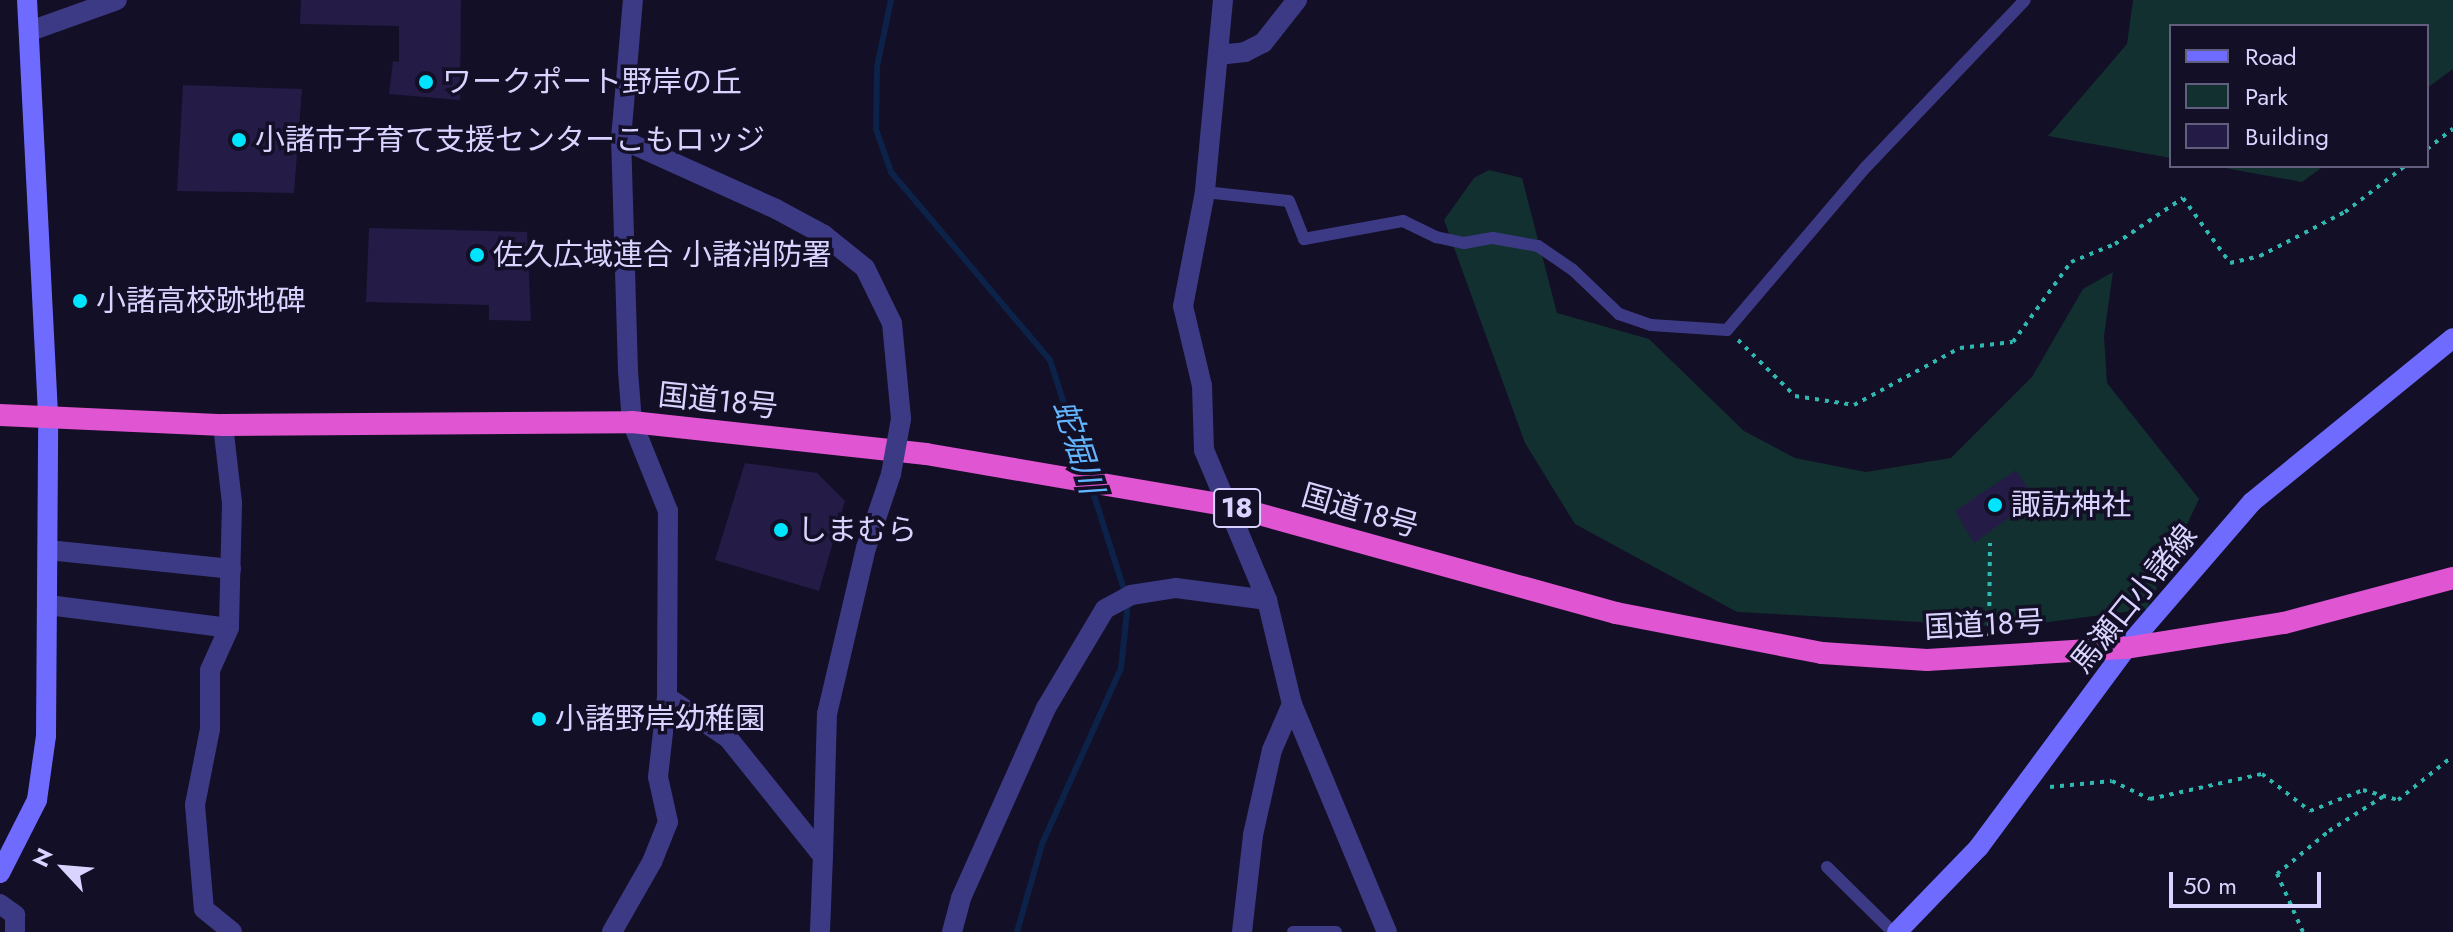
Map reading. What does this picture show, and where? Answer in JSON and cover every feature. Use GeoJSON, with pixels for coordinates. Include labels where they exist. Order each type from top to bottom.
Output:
{"type":"FeatureCollection","features":[{"type":"Feature","properties":{"kind":"highway","name":"国道18号"},"geometry":{"type":"LineString","coordinates":[[0,415],[48,414],[223,425],[632,422],[926,454],[1230,506],[1616,613],[1822,653],[1927,660],[2126,648],[2284,623],[2453,578]]}},
{"type":"Feature","properties":{"kind":"main road"},"geometry":{"type":"LineString","coordinates":[[0,873],[37,800],[46,736],[48,414],[33,30],[27,0]]}},
{"type":"Feature","properties":{"kind":"main road","name":"馬瀬口小諸線"},"geometry":{"type":"LineString","coordinates":[[1895,932],[1979,847],[2126,648],[2252,502],[2453,338]]}},
{"type":"Feature","properties":{"kind":"street"},"geometry":{"type":"LineString","coordinates":[[33,30],[77,7],[117,0]]}},
{"type":"Feature","properties":{"kind":"street"},"geometry":{"type":"LineString","coordinates":[[612,932],[652,862],[668,822],[658,777],[667,697],[668,511],[632,422],[621,139],[633,0]]}},
{"type":"Feature","properties":{"kind":"street"},"geometry":{"type":"LineString","coordinates":[[1223,0],[1205,192],[1183,306],[1202,386],[1204,450],[1267,600],[1292,704],[1387,932]]}},
{"type":"Feature","properties":{"kind":"street"},"geometry":{"type":"LineString","coordinates":[[1218,55],[1245,52],[1263,43],[1297,0]]}},
{"type":"Feature","properties":{"kind":"street"},"geometry":{"type":"LineString","coordinates":[[621,139],[824,235],[865,268],[892,323],[901,419],[891,474],[866,548],[827,714],[820,932]]}},
{"type":"Feature","properties":{"kind":"street"},"geometry":{"type":"LineString","coordinates":[[223,425],[232,503],[229,628],[210,670],[210,729],[195,805],[204,909],[232,932]]}},
{"type":"Feature","properties":{"kind":"street"},"geometry":{"type":"LineString","coordinates":[[48,550],[231,569]]}},
{"type":"Feature","properties":{"kind":"street"},"geometry":{"type":"LineString","coordinates":[[952,932],[961,898],[1046,708],[1105,609],[1131,595],[1176,588],[1267,600]]}},
{"type":"Feature","properties":{"kind":"street"},"geometry":{"type":"LineString","coordinates":[[48,605],[229,628]]}},
{"type":"Feature","properties":{"kind":"street"},"geometry":{"type":"LineString","coordinates":[[667,697],[728,738],[823,856]]}},
{"type":"Feature","properties":{"kind":"street"},"geometry":{"type":"LineString","coordinates":[[1242,932],[1253,835],[1272,750],[1292,704]]}},
{"type":"Feature","properties":{"kind":"street"},"geometry":{"type":"LineString","coordinates":[[0,904],[15,915],[15,932]]}},
{"type":"Feature","properties":{"kind":"lane"},"geometry":{"type":"LineString","coordinates":[[1205,192],[1289,201],[1304,239],[1403,221],[1436,237],[1464,243],[1493,238],[1538,246],[1573,270],[1619,314],[1651,325],[1727,330],[1864,169],[2025,0]]}},
{"type":"Feature","properties":{"kind":"lane"},"geometry":{"type":"LineString","coordinates":[[1827,867],[1895,932]]}},
{"type":"Feature","properties":{"kind":"lane"},"geometry":{"type":"LineString","coordinates":[[1293,932],[1336,932]]}},
{"type":"Feature","properties":{"kind":"path"},"geometry":{"type":"LineString","coordinates":[[2429,147],[2453,129]]}},
{"type":"Feature","properties":{"kind":"path"},"geometry":{"type":"LineString","coordinates":[[1727,330],[1795,396],[1854,405],[1960,348],[2013,342],[2071,262],[2115,244],[2183,198],[2230,263],[2260,256],[2345,212],[2402,168]]}},
{"type":"Feature","properties":{"kind":"path"},"geometry":{"type":"LineString","coordinates":[[1989,655],[1990,543]]}},
{"type":"Feature","properties":{"kind":"path"},"geometry":{"type":"LineString","coordinates":[[2013,804],[2059,782],[2112,781],[2150,799],[2262,774],[2310,811],[2363,790],[2398,800],[2453,756]]}},
{"type":"Feature","properties":{"kind":"path"},"geometry":{"type":"LineString","coordinates":[[2303,932],[2277,874],[2329,831],[2384,796]]}},
{"type":"Feature","properties":{"kind":"green space"},"geometry":{"type":"Polygon","coordinates":[[[2133,0],[2453,0],[2453,69],[2429,87],[2429,24],[2169,24],[2169,158],[2048,136],[2127,44],[2133,0]]]}},
{"type":"Feature","properties":{"kind":"green space"},"geometry":{"type":"Polygon","coordinates":[[[2225,168],[2321,168],[2302,182],[2225,168]]]}},
{"type":"Feature","properties":{"kind":"green space"},"geometry":{"type":"Polygon","coordinates":[[[1489,170],[1522,178],[1557,313],[1649,339],[1744,431],[1795,458],[1866,472],[1951,458],[2032,377],[2083,289],[2113,272],[2104,336],[2107,383],[2199,499],[2147,609],[2012,627],[1737,612],[1575,524],[1525,443],[1444,220],[1474,178],[1489,170]]]}},
{"type":"Feature","properties":{"kind":"building"},"geometry":{"type":"Polygon","coordinates":[[[301,0],[461,0],[460,100],[389,94],[393,61],[399,62],[399,26],[300,24],[301,0]]]}},
{"type":"Feature","properties":{"kind":"building","name":"小諸市子育て支援センターこもロッジ"},"geometry":{"type":"Polygon","coordinates":[[[183,85],[302,89],[294,193],[177,191],[183,85]]]}},
{"type":"Feature","properties":{"kind":"building"},"geometry":{"type":"Polygon","coordinates":[[[369,228],[527,232],[531,321],[489,320],[489,305],[366,302],[369,228]]]}},
{"type":"Feature","properties":{"kind":"building","name":"しまむら"},"geometry":{"type":"Polygon","coordinates":[[[745,463],[817,473],[845,501],[819,591],[715,560],[745,463]]]}},
{"type":"Feature","properties":{"kind":"building","name":"諏訪神社"},"geometry":{"type":"Polygon","coordinates":[[[2016,470],[2035,499],[1974,543],[1955,511],[2016,470]]]}},
{"type":"Feature","properties":{"kind":"waterway","name":"蛇堀川"},"geometry":{"type":"LineString","coordinates":[[891,0],[877,67],[876,129],[891,172],[1050,360],[1087,475]]}},
{"type":"Feature","properties":{"kind":"waterway","name":"蛇堀川"},"geometry":{"type":"LineString","coordinates":[[1017,932],[1042,844],[1121,668],[1128,602],[1091,486]]}},
{"type":"Feature","properties":{"kind":"place","name":"ワークポート野岸の丘"},"geometry":{"type":"Point","coordinates":[426,82]}},
{"type":"Feature","properties":{"kind":"place","name":"小諸市子育て支援センターこもロッジ"},"geometry":{"type":"Point","coordinates":[239,140]}},
{"type":"Feature","properties":{"kind":"place","name":"佐久広域連合 小諸消防署"},"geometry":{"type":"Point","coordinates":[477,255]}},
{"type":"Feature","properties":{"kind":"place","name":"小諸高校跡地碑"},"geometry":{"type":"Point","coordinates":[80,301]}},
{"type":"Feature","properties":{"kind":"place","name":"諏訪神社"},"geometry":{"type":"Point","coordinates":[1995,505]}},
{"type":"Feature","properties":{"kind":"place","name":"しまむら"},"geometry":{"type":"Point","coordinates":[781,530]}},
{"type":"Feature","properties":{"kind":"place","name":"小諸野岸幼稚園"},"geometry":{"type":"Point","coordinates":[539,719]}}]}
